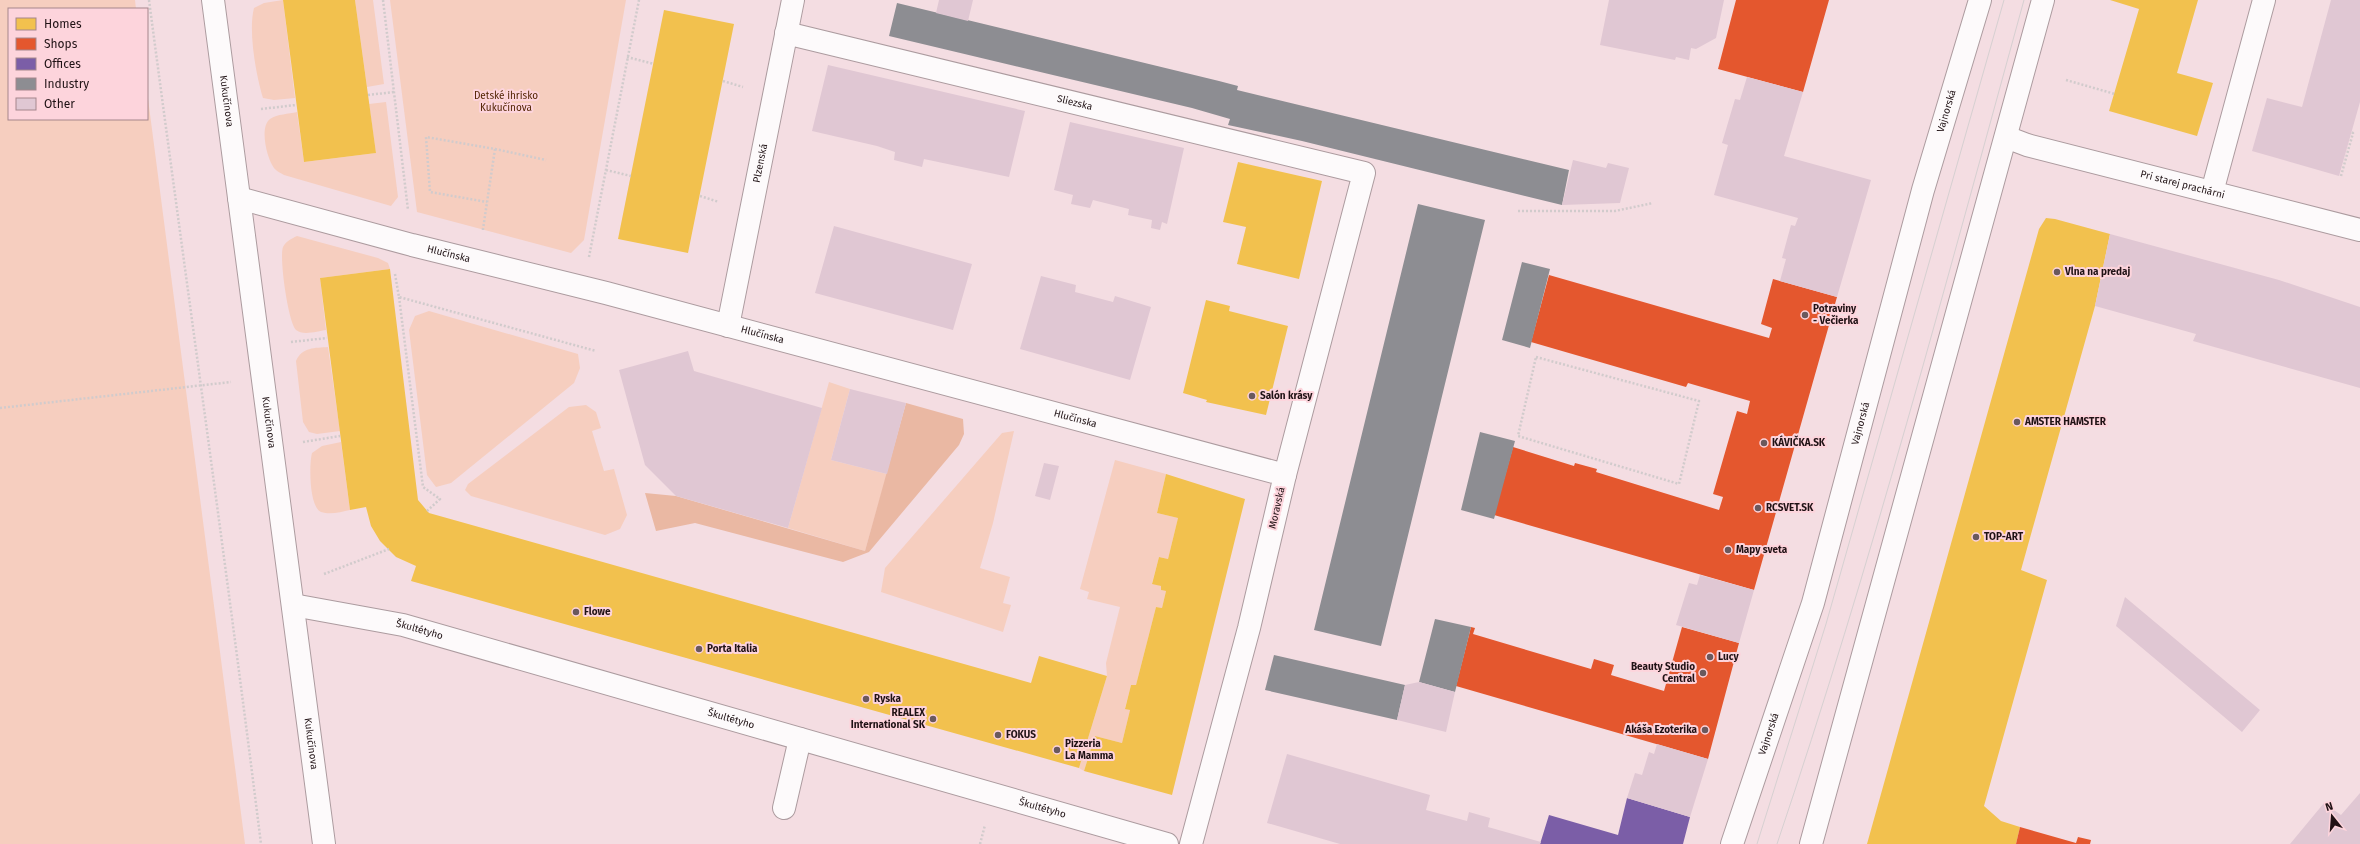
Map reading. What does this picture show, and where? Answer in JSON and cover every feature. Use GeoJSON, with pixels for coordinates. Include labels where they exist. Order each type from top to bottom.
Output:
{"type":"FeatureCollection","features":[{"type":"Feature","properties":{"kind":"street","name":"Kukučínova"},"geometry":{"type":"LineString","coordinates":[[213,0],[324,844]]}},
{"type":"Feature","properties":{"kind":"street","name":"Plzenská"},"geometry":{"type":"LineString","coordinates":[[728,326],[786,33],[794,0]]}},
{"type":"Feature","properties":{"kind":"street","name":"Vajnorská"},"geometry":{"type":"LineString","coordinates":[[1732,844],[1813,603],[1923,190],[1980,0]]}},
{"type":"Feature","properties":{"kind":"street"},"geometry":{"type":"LineString","coordinates":[[1811,844],[2043,0]]}},
{"type":"Feature","properties":{"kind":"street"},"geometry":{"type":"LineString","coordinates":[[2212,192],[2264,0]]}},
{"type":"Feature","properties":{"kind":"street","name":"Sliezska"},"geometry":{"type":"LineString","coordinates":[[786,33],[1364,173]]}},
{"type":"Feature","properties":{"kind":"street","name":"Pri starej prachárni"},"geometry":{"type":"LineString","coordinates":[[2006,137],[2027,145],[2360,230]]}},
{"type":"Feature","properties":{"kind":"street","name":"Moravská"},"geometry":{"type":"LineString","coordinates":[[1191,844],[1249,628],[1285,475],[1364,173]]}},
{"type":"Feature","properties":{"kind":"street","name":"Hlučínska"},"geometry":{"type":"LineString","coordinates":[[239,198],[412,245],[606,293],[1285,475]]}},
{"type":"Feature","properties":{"kind":"street","name":"Škultétyho"},"geometry":{"type":"LineString","coordinates":[[293,605],[402,625],[1167,844]]}},
{"type":"Feature","properties":{"kind":"street"},"geometry":{"type":"LineString","coordinates":[[784,808],[800,739]]}},
{"type":"Feature","properties":{"kind":"path"},"geometry":{"type":"LineString","coordinates":[[149,0],[200,386],[233,616],[261,844]]}},
{"type":"Feature","properties":{"kind":"path"},"geometry":{"type":"LineString","coordinates":[[383,0],[412,245],[394,262],[423,487],[440,499],[427,511]]}},
{"type":"Feature","properties":{"kind":"path"},"geometry":{"type":"LineString","coordinates":[[587,264],[639,0]]}},
{"type":"Feature","properties":{"kind":"path"},"geometry":{"type":"LineString","coordinates":[[627,57],[654,64]]}},
{"type":"Feature","properties":{"kind":"path"},"geometry":{"type":"LineString","coordinates":[[2066,80],[2115,94]]}},
{"type":"Feature","properties":{"kind":"path"},"geometry":{"type":"LineString","coordinates":[[723,81],[747,89]]}},
{"type":"Feature","properties":{"kind":"path"},"geometry":{"type":"LineString","coordinates":[[368,95],[394,92]]}},
{"type":"Feature","properties":{"kind":"path"},"geometry":{"type":"LineString","coordinates":[[256,110],[296,104]]}},
{"type":"Feature","properties":{"kind":"path"},"geometry":{"type":"LineString","coordinates":[[2340,176],[2353,133],[2352,132]]}},
{"type":"Feature","properties":{"kind":"path"},"geometry":{"type":"LineString","coordinates":[[487,202],[430,192],[426,138],[496,149],[546,160]]}},
{"type":"Feature","properties":{"kind":"path"},"geometry":{"type":"LineString","coordinates":[[481,236],[496,149]]}},
{"type":"Feature","properties":{"kind":"path"},"geometry":{"type":"LineString","coordinates":[[606,170],[631,176]]}},
{"type":"Feature","properties":{"kind":"path"},"geometry":{"type":"LineString","coordinates":[[700,196],[724,203]]}},
{"type":"Feature","properties":{"kind":"path"},"geometry":{"type":"LineString","coordinates":[[1518,211],[1615,211],[1653,203]]}},
{"type":"Feature","properties":{"kind":"path"},"geometry":{"type":"LineString","coordinates":[[399,296],[596,351]]}},
{"type":"Feature","properties":{"kind":"path"},"geometry":{"type":"LineString","coordinates":[[288,335],[290,349]]}},
{"type":"Feature","properties":{"kind":"path"},"geometry":{"type":"LineString","coordinates":[[289,343],[328,338]]}},
{"type":"Feature","properties":{"kind":"path"},"geometry":{"type":"LineString","coordinates":[[1536,357],[1699,401],[1679,484],[1518,436],[1536,357]]}},
{"type":"Feature","properties":{"kind":"path"},"geometry":{"type":"LineString","coordinates":[[0,408],[236,381]]}},
{"type":"Feature","properties":{"kind":"path"},"geometry":{"type":"LineString","coordinates":[[303,442],[340,436]]}},
{"type":"Feature","properties":{"kind":"path"},"geometry":{"type":"LineString","coordinates":[[324,574],[389,549]]}},
{"type":"Feature","properties":{"kind":"path"},"geometry":{"type":"LineString","coordinates":[[980,844],[987,819]]}},
{"type":"Feature","properties":{"kind":"green space"},"geometry":{"type":"Polygon","coordinates":[[[0,0],[135,0],[136,8],[8,8],[8,120],[148,120],[148,99],[245,844],[0,844],[0,0]]]}},
{"type":"Feature","properties":{"kind":"green space"},"geometry":{"type":"Polygon","coordinates":[[[283,0],[295,98],[274,100],[263,98],[260,88],[252,41],[252,18],[254,8],[264,3],[283,0]]]}},
{"type":"Feature","properties":{"kind":"green space"},"geometry":{"type":"Polygon","coordinates":[[[355,0],[373,0],[384,84],[367,87],[355,0]]]}},
{"type":"Feature","properties":{"kind":"green space","name":"Detské ihrisko Kukučínova"},"geometry":{"type":"Polygon","coordinates":[[[390,0],[626,0],[584,240],[571,253],[417,212],[390,0]]]}},
{"type":"Feature","properties":{"kind":"green space"},"geometry":{"type":"Polygon","coordinates":[[[386,102],[398,197],[391,206],[284,175],[276,170],[271,164],[265,143],[265,129],[267,123],[270,119],[276,116],[297,112],[304,162],[376,153],[369,104],[386,102]]]}},
{"type":"Feature","properties":{"kind":"green space"},"geometry":{"type":"Polygon","coordinates":[[[297,236],[378,258],[388,263],[390,269],[320,278],[326,330],[306,333],[299,332],[293,325],[287,303],[282,263],[284,245],[297,236]]]}},
{"type":"Feature","properties":{"kind":"green space"},"geometry":{"type":"Polygon","coordinates":[[[429,311],[578,354],[580,368],[574,383],[451,483],[436,487],[427,475],[409,330],[415,316],[429,311]]]}},
{"type":"Feature","properties":{"kind":"green space"},"geometry":{"type":"Polygon","coordinates":[[[328,347],[340,431],[317,434],[309,432],[303,422],[296,361],[302,353],[309,349],[328,347]]]}},
{"type":"Feature","properties":{"kind":"green space"},"geometry":{"type":"Polygon","coordinates":[[[829,382],[850,389],[831,460],[887,474],[865,551],[788,528],[829,382]]]}},
{"type":"Feature","properties":{"kind":"green space"},"geometry":{"type":"Polygon","coordinates":[[[586,405],[596,412],[601,428],[592,431],[604,471],[614,469],[627,515],[620,529],[605,535],[471,496],[465,490],[468,484],[569,407],[586,405]]]}},
{"type":"Feature","properties":{"kind":"green space"},"geometry":{"type":"Polygon","coordinates":[[[1014,431],[993,523],[980,568],[1010,577],[1003,603],[1011,605],[1003,632],[881,592],[885,568],[1002,433],[1014,431]]]}},
{"type":"Feature","properties":{"kind":"green space"},"geometry":{"type":"Polygon","coordinates":[[[341,442],[350,510],[324,513],[317,508],[312,494],[310,466],[312,453],[322,446],[341,442]]]}},
{"type":"Feature","properties":{"kind":"green space"},"geometry":{"type":"Polygon","coordinates":[[[1115,460],[1166,474],[1157,513],[1178,518],[1168,559],[1159,557],[1152,583],[1161,586],[1161,590],[1166,591],[1162,608],[1156,607],[1136,685],[1131,685],[1125,708],[1130,710],[1122,743],[1095,736],[1084,771],[1079,768],[1107,676],[1106,663],[1120,607],[1087,599],[1089,592],[1080,589],[1115,460]]]}},
{"type":"Feature","properties":{"kind":"shaded area"},"geometry":{"type":"Polygon","coordinates":[[[906,403],[963,419],[964,434],[959,445],[869,552],[843,562],[695,523],[656,531],[645,493],[676,496],[865,551],[906,403]]]}},
{"type":"Feature","properties":{"kind":"building: Homes"},"geometry":{"type":"Polygon","coordinates":[[[283,0],[355,0],[376,153],[304,162],[283,0]]]}},
{"type":"Feature","properties":{"kind":"building: Homes"},"geometry":{"type":"Polygon","coordinates":[[[2110,0],[2198,0],[2177,73],[2213,83],[2197,136],[2109,111],[2139,9],[2110,0]]]}},
{"type":"Feature","properties":{"kind":"building: Homes"},"geometry":{"type":"Polygon","coordinates":[[[664,10],[734,24],[688,253],[618,239],[664,10]]]}},
{"type":"Feature","properties":{"kind":"building: Homes"},"geometry":{"type":"Polygon","coordinates":[[[1238,162],[1322,181],[1299,279],[1237,264],[1246,227],[1223,222],[1238,162]]]}},
{"type":"Feature","properties":{"kind":"building: Homes"},"geometry":{"type":"Polygon","coordinates":[[[2046,218],[2055,219],[2110,234],[2095,306],[2021,570],[2047,580],[1984,806],[2001,821],[2020,827],[2016,844],[1867,844],[2039,229],[2046,218]]]}},
{"type":"Feature","properties":{"kind":"building: Homes"},"geometry":{"type":"Polygon","coordinates":[[[390,269],[418,500],[429,513],[1031,683],[1039,656],[1107,676],[1079,768],[411,581],[416,566],[396,557],[380,541],[371,526],[366,507],[350,510],[320,278],[390,269]]]}},
{"type":"Feature","properties":{"kind":"building: Homes"},"geometry":{"type":"Polygon","coordinates":[[[1206,300],[1230,306],[1229,311],[1288,326],[1266,415],[1206,402],[1207,400],[1183,393],[1206,300]]]}},
{"type":"Feature","properties":{"kind":"building: Homes"},"geometry":{"type":"Polygon","coordinates":[[[1166,474],[1245,499],[1172,795],[1084,771],[1095,736],[1122,743],[1130,710],[1125,709],[1131,685],[1136,685],[1156,607],[1162,608],[1166,591],[1161,590],[1161,586],[1152,584],[1159,557],[1168,559],[1178,518],[1157,513],[1166,474]]]}},
{"type":"Feature","properties":{"kind":"building: Shops"},"geometry":{"type":"Polygon","coordinates":[[[1736,0],[1829,0],[1803,92],[1718,69],[1736,0]]]}},
{"type":"Feature","properties":{"kind":"building: Shops"},"geometry":{"type":"Polygon","coordinates":[[[1549,275],[1769,338],[1772,328],[1761,324],[1773,279],[1837,297],[1754,590],[1494,515],[1513,447],[1574,466],[1575,463],[1597,469],[1596,472],[1719,510],[1723,497],[1713,494],[1737,411],[1747,414],[1750,401],[1688,383],[1686,387],[1531,342],[1549,275]]]}},
{"type":"Feature","properties":{"kind":"building: Shops"},"geometry":{"type":"Polygon","coordinates":[[[1471,627],[1475,628],[1473,634],[1591,669],[1594,659],[1614,665],[1611,675],[1664,691],[1682,627],[1739,643],[1708,759],[1456,686],[1471,627]]]}},
{"type":"Feature","properties":{"kind":"building: Shops"},"geometry":{"type":"Polygon","coordinates":[[[2020,827],[2076,843],[2078,837],[2091,840],[2090,844],[2016,844],[2020,827]]]}},
{"type":"Feature","properties":{"kind":"building: Offices"},"geometry":{"type":"Polygon","coordinates":[[[1627,798],[1690,817],[1683,844],[1540,844],[1549,815],[1618,835],[1627,798]]]}},
{"type":"Feature","properties":{"kind":"building: Industry"},"geometry":{"type":"Polygon","coordinates":[[[897,3],[1219,81],[1238,86],[1237,90],[1569,170],[1562,205],[1302,141],[1228,125],[1230,119],[1192,108],[889,36],[897,3]]]}},
{"type":"Feature","properties":{"kind":"building: Industry"},"geometry":{"type":"Polygon","coordinates":[[[1418,204],[1485,220],[1381,646],[1314,630],[1418,204]]]}},
{"type":"Feature","properties":{"kind":"building: Industry"},"geometry":{"type":"Polygon","coordinates":[[[1522,262],[1550,269],[1530,348],[1502,340],[1522,262]]]}},
{"type":"Feature","properties":{"kind":"building: Industry"},"geometry":{"type":"Polygon","coordinates":[[[1480,432],[1515,441],[1494,519],[1461,510],[1480,432]]]}},
{"type":"Feature","properties":{"kind":"building: Industry"},"geometry":{"type":"Polygon","coordinates":[[[1435,619],[1471,627],[1455,692],[1419,682],[1435,619]]]}},
{"type":"Feature","properties":{"kind":"building: Industry"},"geometry":{"type":"Polygon","coordinates":[[[1274,655],[1405,685],[1397,720],[1265,690],[1274,655]]]}},
{"type":"Feature","properties":{"kind":"building: Other"},"geometry":{"type":"Polygon","coordinates":[[[939,0],[973,0],[968,21],[936,13],[939,0]]]}},
{"type":"Feature","properties":{"kind":"building: Other"},"geometry":{"type":"Polygon","coordinates":[[[1609,0],[1724,0],[1716,38],[1696,49],[1691,48],[1689,60],[1676,57],[1675,60],[1600,45],[1609,0]]]}},
{"type":"Feature","properties":{"kind":"building: Other"},"geometry":{"type":"Polygon","coordinates":[[[2331,0],[2360,0],[2360,102],[2339,176],[2252,151],[2267,98],[2302,107],[2331,0]]]}},
{"type":"Feature","properties":{"kind":"building: Other"},"geometry":{"type":"Polygon","coordinates":[[[828,65],[1025,111],[1009,177],[924,159],[922,167],[894,160],[895,152],[877,146],[812,131],[828,65]]]}},
{"type":"Feature","properties":{"kind":"building: Other"},"geometry":{"type":"Polygon","coordinates":[[[1747,77],[1803,92],[1784,156],[1871,180],[1837,297],[1780,281],[1786,259],[1782,258],[1791,225],[1795,226],[1798,218],[1714,195],[1728,145],[1722,143],[1735,99],[1740,100],[1747,77]]]}},
{"type":"Feature","properties":{"kind":"building: Other"},"geometry":{"type":"Polygon","coordinates":[[[1070,122],[1184,148],[1167,224],[1162,222],[1160,230],[1151,228],[1152,220],[1128,215],[1129,209],[1093,200],[1090,208],[1071,204],[1073,195],[1054,190],[1070,122]]]}},
{"type":"Feature","properties":{"kind":"building: Other"},"geometry":{"type":"Polygon","coordinates":[[[1573,160],[1606,168],[1608,163],[1629,168],[1620,203],[1562,205],[1573,160]]]}},
{"type":"Feature","properties":{"kind":"building: Other"},"geometry":{"type":"Polygon","coordinates":[[[834,226],[972,264],[953,330],[815,293],[834,226]]]}},
{"type":"Feature","properties":{"kind":"building: Other"},"geometry":{"type":"Polygon","coordinates":[[[2110,234],[2279,280],[2360,307],[2360,388],[2193,341],[2196,334],[2095,306],[2110,234]]]}},
{"type":"Feature","properties":{"kind":"building: Other"},"geometry":{"type":"Polygon","coordinates":[[[1041,276],[1076,285],[1075,292],[1113,302],[1115,296],[1151,307],[1130,380],[1020,349],[1041,276]]]}},
{"type":"Feature","properties":{"kind":"building: Other"},"geometry":{"type":"Polygon","coordinates":[[[688,351],[694,371],[822,408],[788,528],[676,496],[645,465],[619,370],[688,351]]]}},
{"type":"Feature","properties":{"kind":"building: Other"},"geometry":{"type":"Polygon","coordinates":[[[850,389],[906,403],[887,474],[831,460],[850,389]]]}},
{"type":"Feature","properties":{"kind":"building: Other"},"geometry":{"type":"Polygon","coordinates":[[[1044,463],[1059,466],[1050,500],[1035,496],[1044,463]]]}},
{"type":"Feature","properties":{"kind":"building: Other"},"geometry":{"type":"Polygon","coordinates":[[[1700,575],[1754,590],[1739,643],[1676,625],[1689,583],[1697,585],[1700,575]]]}},
{"type":"Feature","properties":{"kind":"building: Other"},"geometry":{"type":"Polygon","coordinates":[[[2125,597],[2260,710],[2242,732],[2116,626],[2125,597]]]}},
{"type":"Feature","properties":{"kind":"building: Other"},"geometry":{"type":"Polygon","coordinates":[[[1419,682],[1455,692],[1446,732],[1397,720],[1405,685],[1419,682]]]}},
{"type":"Feature","properties":{"kind":"building: Other"},"geometry":{"type":"Polygon","coordinates":[[[1657,744],[1708,759],[1690,817],[1627,798],[1635,773],[1642,775],[1649,752],[1654,754],[1657,744]]]}},
{"type":"Feature","properties":{"kind":"building: Other"},"geometry":{"type":"Polygon","coordinates":[[[1287,754],[1430,795],[1426,810],[1467,821],[1469,812],[1490,818],[1488,827],[1541,842],[1540,844],[1340,844],[1267,823],[1287,754]]]}},
{"type":"Feature","properties":{"kind":"building: Other"},"geometry":{"type":"Polygon","coordinates":[[[2360,793],[2360,844],[2290,844],[2324,803],[2341,815],[2360,793]]]}},
{"type":"Feature","properties":{"kind":"tram line"},"geometry":{"type":"LineString","coordinates":[[1757,844],[1826,624],[2004,0]]}},
{"type":"Feature","properties":{"kind":"tram line"},"geometry":{"type":"LineString","coordinates":[[1777,844],[1811,740],[1876,529],[2024,0]]}},
{"type":"Feature","properties":{"kind":"place","name":"Vlna na predaj"},"geometry":{"type":"Point","coordinates":[2057,272]}},
{"type":"Feature","properties":{"kind":"place","name":"Potraviny - Večierka"},"geometry":{"type":"Point","coordinates":[1805,315]}},
{"type":"Feature","properties":{"kind":"place","name":"Salón krásy"},"geometry":{"type":"Point","coordinates":[1252,396]}},
{"type":"Feature","properties":{"kind":"place","name":"AMSTER HAMSTER"},"geometry":{"type":"Point","coordinates":[2017,422]}},
{"type":"Feature","properties":{"kind":"place","name":"KÁVIČKA.SK"},"geometry":{"type":"Point","coordinates":[1764,443]}},
{"type":"Feature","properties":{"kind":"place","name":"RCSVET.SK"},"geometry":{"type":"Point","coordinates":[1758,508]}},
{"type":"Feature","properties":{"kind":"place","name":"TOP-ART"},"geometry":{"type":"Point","coordinates":[1976,537]}},
{"type":"Feature","properties":{"kind":"place","name":"Mapy sveta"},"geometry":{"type":"Point","coordinates":[1728,550]}},
{"type":"Feature","properties":{"kind":"place","name":"Flowe"},"geometry":{"type":"Point","coordinates":[576,612]}},
{"type":"Feature","properties":{"kind":"place","name":"Porta Italia"},"geometry":{"type":"Point","coordinates":[699,649]}},
{"type":"Feature","properties":{"kind":"place","name":"Lucy"},"geometry":{"type":"Point","coordinates":[1710,657]}},
{"type":"Feature","properties":{"kind":"place","name":"Beauty Studio Central"},"geometry":{"type":"Point","coordinates":[1703,673]}},
{"type":"Feature","properties":{"kind":"place","name":"Ryska"},"geometry":{"type":"Point","coordinates":[866,699]}},
{"type":"Feature","properties":{"kind":"place","name":"REALEX International SK"},"geometry":{"type":"Point","coordinates":[933,719]}},
{"type":"Feature","properties":{"kind":"place","name":"Akáša Ezoterika"},"geometry":{"type":"Point","coordinates":[1705,730]}},
{"type":"Feature","properties":{"kind":"place","name":"FOKUS"},"geometry":{"type":"Point","coordinates":[998,735]}},
{"type":"Feature","properties":{"kind":"place","name":"Pizzeria La Mamma"},"geometry":{"type":"Point","coordinates":[1057,750]}}]}
